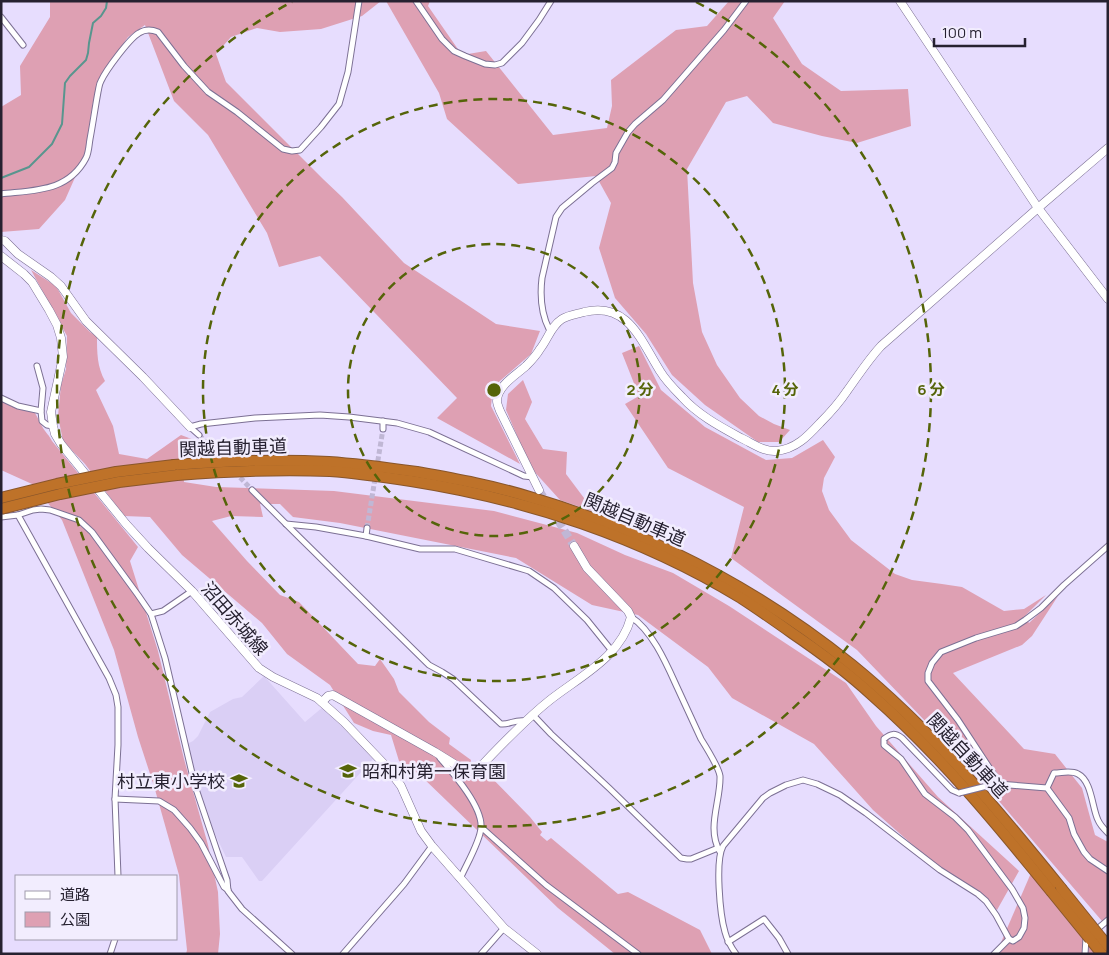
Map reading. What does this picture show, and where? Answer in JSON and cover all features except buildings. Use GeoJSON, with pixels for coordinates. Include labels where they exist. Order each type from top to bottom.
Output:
{"type":"FeatureCollection","features":[{"type":"Feature","properties":{"kind":"highway","name":"関越自動車道"},"geometry":{"type":"LineString","coordinates":[[1,498],[108,474],[176,470],[332,471],[387,477],[486,495],[555,514],[615,536],[703,577],[748,603],[822,654],[871,694],[898,718],[958,780],[1056,889],[1094,937],[1102,954]]}},
{"type":"Feature","properties":{"kind":"highway","name":"関越自動車道"},"geometry":{"type":"LineString","coordinates":[[1,509],[60,494],[176,470]]}},
{"type":"Feature","properties":{"kind":"highway","name":"関越自動車道"},"geometry":{"type":"LineString","coordinates":[[1094,937],[1108,946]]}},
{"type":"Feature","properties":{"kind":"street"},"geometry":{"type":"LineString","coordinates":[[1,194],[47,188],[73,176],[87,156],[100,82],[114,61],[135,36],[140,32],[151,29],[158,32],[184,66],[208,92],[237,112],[283,149],[300,150],[339,104],[348,72],[359,1]]}},
{"type":"Feature","properties":{"kind":"street"},"geometry":{"type":"LineString","coordinates":[[416,1],[442,39],[454,51],[495,66],[502,63],[522,43],[552,1]]}},
{"type":"Feature","properties":{"kind":"street"},"geometry":{"type":"LineString","coordinates":[[551,330],[546,324],[543,314],[541,287],[558,212],[612,168],[616,152],[628,132],[663,100],[724,30],[746,1]]}},
{"type":"Feature","properties":{"kind":"street"},"geometry":{"type":"LineString","coordinates":[[900,1],[1038,208],[1108,300]]}},
{"type":"Feature","properties":{"kind":"street"},"geometry":{"type":"LineString","coordinates":[[1,17],[23,45]]}},
{"type":"Feature","properties":{"kind":"street"},"geometry":{"type":"LineString","coordinates":[[539,490],[500,412],[497,402],[504,386],[531,361],[554,326],[564,318],[588,311],[609,312],[619,315],[630,324],[671,385],[703,415],[724,429],[764,449],[775,451],[786,449],[798,444],[807,437],[834,408],[871,356],[1108,148]]}},
{"type":"Feature","properties":{"kind":"street"},"geometry":{"type":"LineString","coordinates":[[1,240],[5,241],[61,286],[86,321],[199,435]]}},
{"type":"Feature","properties":{"kind":"street","name":"沼田赤城線"},"geometry":{"type":"LineString","coordinates":[[1,256],[32,282],[57,325],[61,338],[63,357],[51,412],[55,434],[68,455],[126,524],[192,591],[259,668],[322,702],[386,766],[401,786],[421,831],[432,846],[504,928],[537,954]]}},
{"type":"Feature","properties":{"kind":"street"},"geometry":{"type":"LineString","coordinates":[[37,366],[43,388],[42,421],[47,425],[53,426]]}},
{"type":"Feature","properties":{"kind":"street"},"geometry":{"type":"LineString","coordinates":[[1,398],[18,406],[41,411]]}},
{"type":"Feature","properties":{"kind":"street"},"geometry":{"type":"LineString","coordinates":[[190,427],[255,418],[320,415],[397,423],[429,432],[524,476],[533,477]]}},
{"type":"Feature","properties":{"kind":"street"},"geometry":{"type":"LineString","coordinates":[[383,421],[383,429]]}},
{"type":"Feature","properties":{"kind":"street"},"geometry":{"type":"LineString","coordinates":[[252,490],[429,665],[453,679],[500,724],[518,720],[526,721]]}},
{"type":"Feature","properties":{"kind":"street"},"geometry":{"type":"LineString","coordinates":[[1,517],[41,509],[50,510],[79,520],[92,532],[151,614],[164,658],[195,786],[228,891]]}},
{"type":"Feature","properties":{"kind":"street"},"geometry":{"type":"LineString","coordinates":[[18,515],[116,695],[118,707],[118,745],[115,799],[118,875]]}},
{"type":"Feature","properties":{"kind":"street"},"geometry":{"type":"LineString","coordinates":[[286,524],[366,536],[420,549],[455,549],[530,571],[554,588],[587,620],[612,651]]}},
{"type":"Feature","properties":{"kind":"street"},"geometry":{"type":"LineString","coordinates":[[366,536],[367,528]]}},
{"type":"Feature","properties":{"kind":"street"},"geometry":{"type":"LineString","coordinates":[[322,702],[328,696],[333,695],[456,765],[474,769],[483,764],[550,700],[595,668],[612,651],[629,626],[631,618],[628,611],[586,568],[574,546]]}},
{"type":"Feature","properties":{"kind":"street"},"geometry":{"type":"LineString","coordinates":[[998,784],[958,720],[928,681],[928,673],[932,663],[941,652],[976,638],[1020,624],[1041,608],[1108,546]]}},
{"type":"Feature","properties":{"kind":"street"},"geometry":{"type":"LineString","coordinates":[[151,614],[163,611],[192,591]]}},
{"type":"Feature","properties":{"kind":"street"},"geometry":{"type":"LineString","coordinates":[[631,618],[637,621],[663,656],[696,728],[719,771],[720,780],[714,826],[719,850],[718,872],[721,907],[728,942],[736,954]]}},
{"type":"Feature","properties":{"kind":"street"},"geometry":{"type":"LineString","coordinates":[[533,715],[681,858],[687,860],[719,850],[763,798],[786,785],[803,780],[817,784],[840,795],[921,857],[978,894],[986,901],[1009,939],[1013,941],[1019,937],[1024,928],[1025,918],[1023,908],[1012,888],[968,830],[955,817],[925,794],[901,758],[884,745],[884,739],[889,734],[896,734],[902,738],[952,790],[959,793],[998,784],[1048,788]]}},
{"type":"Feature","properties":{"kind":"street"},"geometry":{"type":"LineString","coordinates":[[435,752],[456,776],[480,817],[481,827],[478,838],[460,878]]}},
{"type":"Feature","properties":{"kind":"street"},"geometry":{"type":"LineString","coordinates":[[1048,788],[1054,773],[1068,772],[1078,774],[1085,781],[1098,822],[1108,833]]}},
{"type":"Feature","properties":{"kind":"street"},"geometry":{"type":"LineString","coordinates":[[1048,788],[1069,818],[1074,834],[1084,852],[1090,859],[1108,871]]}},
{"type":"Feature","properties":{"kind":"street"},"geometry":{"type":"LineString","coordinates":[[115,799],[159,801],[174,810],[201,843],[224,887],[242,909],[292,954]]}},
{"type":"Feature","properties":{"kind":"street"},"geometry":{"type":"LineString","coordinates":[[481,827],[546,885],[638,954]]}},
{"type":"Feature","properties":{"kind":"street"},"geometry":{"type":"LineString","coordinates":[[343,954],[404,884],[432,846]]}},
{"type":"Feature","properties":{"kind":"street"},"geometry":{"type":"LineString","coordinates":[[728,942],[764,920],[779,938],[788,954]]}},
{"type":"Feature","properties":{"kind":"street"},"geometry":{"type":"LineString","coordinates":[[1085,954],[1086,938],[1108,920]]}},
{"type":"Feature","properties":{"kind":"street"},"geometry":{"type":"LineString","coordinates":[[481,954],[504,928]]}},
{"type":"Feature","properties":{"kind":"street"},"geometry":{"type":"LineString","coordinates":[[994,954],[1009,939]]}},
{"type":"Feature","properties":{"kind":"street"},"geometry":{"type":"LineString","coordinates":[[110,954],[115,940]]}},
{"type":"Feature","properties":{"kind":"shaded area"},"geometry":{"type":"Polygon","coordinates":[[[264,676],[305,722],[323,707],[373,759],[262,881],[259,881],[242,857],[226,857],[205,809],[188,746],[198,736],[210,712],[233,699],[242,697],[264,676]]]}},
{"type":"Feature","properties":{"kind":"green space"},"geometry":{"type":"Polygon","coordinates":[[[50,1],[381,1],[362,16],[321,29],[280,32],[257,28],[231,37],[216,54],[226,82],[342,197],[404,263],[496,324],[540,331],[531,354],[493,387],[491,406],[520,464],[437,418],[457,398],[320,256],[279,267],[267,233],[208,135],[174,101],[145,25],[128,37],[98,80],[85,155],[65,200],[39,229],[1,232],[1,107],[21,95],[20,66],[50,17],[50,1]]]}},
{"type":"Feature","properties":{"kind":"green space"},"geometry":{"type":"Polygon","coordinates":[[[386,1],[430,1],[428,6],[462,55],[486,51],[553,135],[607,128],[612,106],[611,80],[676,30],[707,26],[729,1],[785,1],[773,18],[802,64],[841,91],[908,89],[911,126],[857,143],[773,123],[747,96],[726,102],[687,169],[693,283],[702,332],[717,365],[740,398],[759,416],[790,430],[779,442],[758,442],[705,405],[672,375],[646,334],[615,298],[599,248],[611,203],[596,176],[518,184],[447,119],[439,93],[386,1]]]}},
{"type":"Feature","properties":{"kind":"green space"},"geometry":{"type":"Polygon","coordinates":[[[31,270],[56,286],[71,313],[97,337],[99,365],[105,381],[96,390],[113,426],[119,454],[147,459],[181,435],[197,441],[199,457],[181,456],[184,482],[216,487],[334,491],[494,511],[577,533],[625,555],[673,573],[729,606],[846,683],[876,726],[938,797],[1019,871],[997,910],[940,869],[873,810],[814,744],[732,698],[708,667],[638,615],[592,605],[516,558],[340,523],[293,517],[280,504],[260,504],[263,517],[231,516],[212,521],[280,595],[299,602],[358,664],[375,666],[380,659],[394,679],[399,692],[429,722],[450,738],[449,744],[471,760],[470,764],[485,771],[530,817],[542,832],[540,835],[547,841],[551,838],[618,894],[628,892],[700,930],[712,954],[615,954],[558,908],[421,776],[399,761],[391,735],[373,731],[354,723],[330,685],[287,654],[262,623],[182,555],[150,517],[124,516],[85,464],[63,441],[58,416],[61,385],[66,369],[67,336],[31,270]]]}},
{"type":"Feature","properties":{"kind":"green space"},"geometry":{"type":"Polygon","coordinates":[[[639,346],[661,390],[705,427],[766,460],[792,458],[823,440],[835,457],[824,478],[822,491],[829,510],[851,540],[895,574],[912,580],[962,587],[1004,611],[1024,609],[1046,595],[1025,616],[1029,623],[1058,596],[1032,636],[1022,645],[953,673],[1024,749],[1055,754],[1082,788],[1095,835],[1108,842],[1108,928],[974,772],[857,650],[731,558],[744,507],[668,468],[625,404],[639,396],[622,353],[639,346]]]}},
{"type":"Feature","properties":{"kind":"green space"},"geometry":{"type":"Polygon","coordinates":[[[523,380],[532,402],[525,419],[543,449],[567,452],[566,474],[584,498],[625,517],[621,521],[560,500],[531,468],[506,410],[508,394],[523,380]]]}},
{"type":"Feature","properties":{"kind":"green space"},"geometry":{"type":"Polygon","coordinates":[[[1,401],[15,408],[35,413],[52,441],[138,547],[130,561],[158,651],[184,759],[208,845],[218,892],[220,934],[218,954],[186,954],[179,875],[114,650],[62,520],[32,484],[1,470],[1,401]]]}},
{"type":"Feature","properties":{"kind":"green space"},"geometry":{"type":"Polygon","coordinates":[[[1031,873],[1096,954],[996,954],[1031,873]]]}},
{"type":"Feature","properties":{"kind":"waterway"},"geometry":{"type":"LineString","coordinates":[[1,178],[29,167],[52,144],[62,124],[65,83],[86,60],[93,23],[101,16],[106,8],[107,1]]}},
{"type":"Feature","properties":{"kind":"tunnel"},"geometry":{"type":"LineString","coordinates":[[367,528],[383,429]]}},
{"type":"Feature","properties":{"kind":"tunnel"},"geometry":{"type":"LineString","coordinates":[[199,435],[224,461]]}},
{"type":"Feature","properties":{"kind":"tunnel"},"geometry":{"type":"LineString","coordinates":[[235,472],[252,490]]}},
{"type":"Feature","properties":{"kind":"tunnel"},"geometry":{"type":"LineString","coordinates":[[539,490],[574,546]]}},
{"type":"Feature","properties":{"kind":"place","name":"昭和村第一保育園"},"geometry":{"type":"Point","coordinates":[348,771]}},
{"type":"Feature","properties":{"kind":"place","name":"村立東小学校"},"geometry":{"type":"Point","coordinates":[239,781]}}]}
